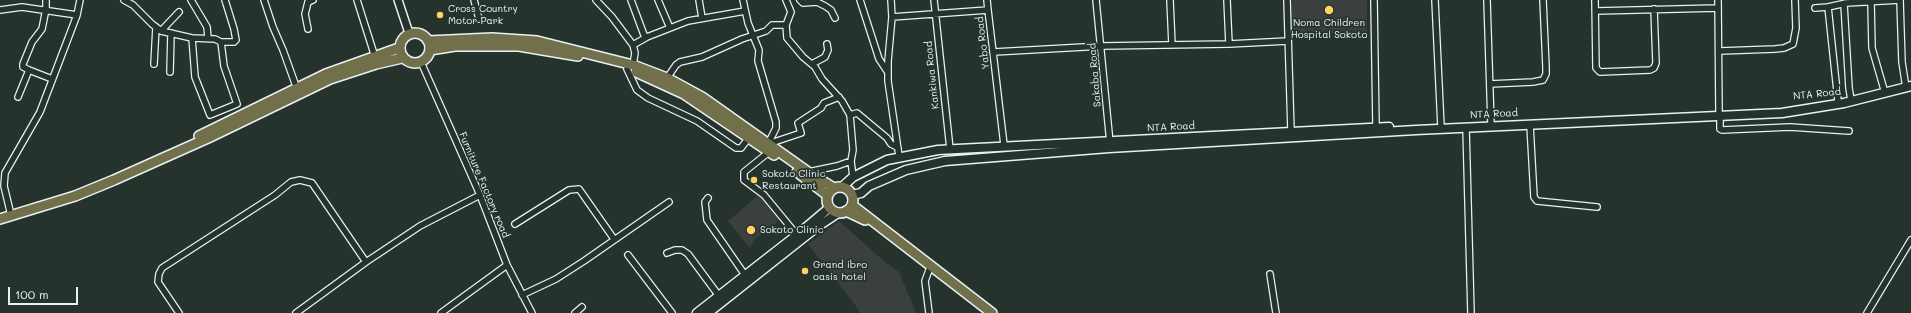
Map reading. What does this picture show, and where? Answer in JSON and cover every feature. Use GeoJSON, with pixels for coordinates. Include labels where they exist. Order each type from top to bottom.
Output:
{"type":"FeatureCollection","features":[{"type":"Feature","properties":{"kind":"main road"},"geometry":{"type":"LineString","coordinates":[[0,219],[75,196],[114,180],[208,138],[330,80],[376,64],[402,58],[411,63],[421,62],[427,57],[429,45],[424,35],[409,33],[400,42],[399,48],[402,58]]}},
{"type":"Feature","properties":{"kind":"main road"},"geometry":{"type":"LineString","coordinates":[[429,45],[492,38],[536,41],[667,78],[702,98],[828,195]]}},
{"type":"Feature","properties":{"kind":"main road"},"geometry":{"type":"LineString","coordinates":[[0,213],[80,188],[120,172],[163,154],[326,74],[355,62],[375,57],[399,48]]}},
{"type":"Feature","properties":{"kind":"main road"},"geometry":{"type":"LineString","coordinates":[[630,67],[684,94],[748,139],[768,148],[808,172],[838,187],[846,188],[852,195],[845,210],[817,227],[708,313]]}},
{"type":"Feature","properties":{"kind":"main road"},"geometry":{"type":"LineString","coordinates":[[1849,101],[1908,87]]}},
{"type":"Feature","properties":{"kind":"main road","name":"NTA Road"},"geometry":{"type":"LineString","coordinates":[[838,187],[853,177],[887,160],[899,156],[950,149],[1004,146],[1110,144],[1530,125],[1720,113],[1849,101]]}},
{"type":"Feature","properties":{"kind":"main road","name":"NTA Road"},"geometry":{"type":"LineString","coordinates":[[852,195],[861,194],[869,186],[906,170],[945,160],[1110,144],[1291,131],[1376,127],[1441,127],[1720,113],[1788,113],[1840,104],[1849,101]]}},
{"type":"Feature","properties":{"kind":"main road"},"geometry":{"type":"LineString","coordinates":[[829,208],[827,200],[828,195],[838,187]]}},
{"type":"Feature","properties":{"kind":"main road"},"geometry":{"type":"LineString","coordinates":[[697,313],[797,235],[829,208],[845,210],[866,222],[983,313]]}},
{"type":"Feature","properties":{"kind":"main road"},"geometry":{"type":"LineString","coordinates":[[845,210],[992,313]]}},
{"type":"Feature","properties":{"kind":"street"},"geometry":{"type":"LineString","coordinates":[[21,0],[22,7]]}},
{"type":"Feature","properties":{"kind":"street"},"geometry":{"type":"LineString","coordinates":[[46,0],[46,9],[42,29],[32,42],[23,67],[52,79]]}},
{"type":"Feature","properties":{"kind":"street"},"geometry":{"type":"LineString","coordinates":[[10,211],[4,186],[5,173],[40,112],[76,15],[80,0]]}},
{"type":"Feature","properties":{"kind":"street"},"geometry":{"type":"LineString","coordinates":[[124,0],[133,5],[161,31],[192,38],[208,38],[221,42],[234,42],[236,40],[234,29],[225,0]]}},
{"type":"Feature","properties":{"kind":"street"},"geometry":{"type":"LineString","coordinates":[[191,0],[207,27],[208,38]]}},
{"type":"Feature","properties":{"kind":"street"},"geometry":{"type":"LineString","coordinates":[[264,0],[273,28],[283,50],[297,89]]}},
{"type":"Feature","properties":{"kind":"street"},"geometry":{"type":"LineString","coordinates":[[308,29],[305,14],[308,2],[313,0]]}},
{"type":"Feature","properties":{"kind":"street"},"geometry":{"type":"LineString","coordinates":[[357,0],[375,57]]}},
{"type":"Feature","properties":{"kind":"street"},"geometry":{"type":"LineString","coordinates":[[398,0],[409,33]]}},
{"type":"Feature","properties":{"kind":"street"},"geometry":{"type":"LineString","coordinates":[[474,0],[479,19]]}},
{"type":"Feature","properties":{"kind":"street"},"geometry":{"type":"LineString","coordinates":[[596,0],[612,17],[633,45],[634,53],[630,67],[637,90],[648,98],[697,121],[736,148],[740,148],[748,139]]}},
{"type":"Feature","properties":{"kind":"street"},"geometry":{"type":"LineString","coordinates":[[631,0],[644,35],[647,37]]}},
{"type":"Feature","properties":{"kind":"street"},"geometry":{"type":"LineString","coordinates":[[658,0],[670,28]]}},
{"type":"Feature","properties":{"kind":"street"},"geometry":{"type":"LineString","coordinates":[[699,0],[702,18]]}},
{"type":"Feature","properties":{"kind":"street"},"geometry":{"type":"LineString","coordinates":[[743,0],[745,11],[759,50],[760,67],[776,122],[776,128],[768,148]]}},
{"type":"Feature","properties":{"kind":"street"},"geometry":{"type":"LineString","coordinates":[[786,0],[791,12],[786,25],[787,38],[803,58],[812,64],[822,79],[839,97],[850,115],[853,150],[851,161],[853,177]]}},
{"type":"Feature","properties":{"kind":"street"},"geometry":{"type":"LineString","coordinates":[[800,0],[803,3],[816,2],[825,6],[831,10],[835,18]]}},
{"type":"Feature","properties":{"kind":"street"},"geometry":{"type":"LineString","coordinates":[[860,0],[880,59],[888,72]]}},
{"type":"Feature","properties":{"kind":"street"},"geometry":{"type":"LineString","coordinates":[[891,0],[892,16],[888,72],[899,156]]}},
{"type":"Feature","properties":{"kind":"street","name":"Kankiwa Road"},"geometry":{"type":"LineString","coordinates":[[934,0],[950,149]]}},
{"type":"Feature","properties":{"kind":"street"},"geometry":{"type":"LineString","coordinates":[[987,0],[988,10]]}},
{"type":"Feature","properties":{"kind":"street","name":"Sakaba Road"},"geometry":{"type":"LineString","coordinates":[[1096,0],[1102,46],[1110,144]]}},
{"type":"Feature","properties":{"kind":"street"},"geometry":{"type":"LineString","coordinates":[[1170,0],[1172,45]]}},
{"type":"Feature","properties":{"kind":"street"},"geometry":{"type":"LineString","coordinates":[[1227,0],[1229,44]]}},
{"type":"Feature","properties":{"kind":"street"},"geometry":{"type":"LineString","coordinates":[[1287,0],[1291,131]]}},
{"type":"Feature","properties":{"kind":"street"},"geometry":{"type":"LineString","coordinates":[[1374,0],[1376,127]]}},
{"type":"Feature","properties":{"kind":"street"},"geometry":{"type":"LineString","coordinates":[[1435,0],[1441,127]]}},
{"type":"Feature","properties":{"kind":"street"},"geometry":{"type":"LineString","coordinates":[[1487,0],[1491,124]]}},
{"type":"Feature","properties":{"kind":"street"},"geometry":{"type":"LineString","coordinates":[[1490,84],[1533,82],[1543,80],[1546,74],[1543,0]]}},
{"type":"Feature","properties":{"kind":"street"},"geometry":{"type":"LineString","coordinates":[[1595,0],[1596,68],[1600,72],[1650,70],[1654,68],[1656,63],[1654,10]]}},
{"type":"Feature","properties":{"kind":"street"},"geometry":{"type":"LineString","coordinates":[[1718,0],[1720,51],[1720,129],[1790,127],[1849,131]]}},
{"type":"Feature","properties":{"kind":"street"},"geometry":{"type":"LineString","coordinates":[[1720,51],[1775,49],[1784,48],[1793,44],[1796,28],[1795,0]]}},
{"type":"Feature","properties":{"kind":"street"},"geometry":{"type":"LineString","coordinates":[[1815,8],[1846,3],[1900,0],[1902,50],[1908,87]]}},
{"type":"Feature","properties":{"kind":"street"},"geometry":{"type":"LineString","coordinates":[[1871,2],[1872,48],[1885,93]]}},
{"type":"Feature","properties":{"kind":"street"},"geometry":{"type":"LineString","coordinates":[[1844,4],[1849,101]]}},
{"type":"Feature","properties":{"kind":"street"},"geometry":{"type":"LineString","coordinates":[[0,10],[22,7],[46,9],[76,15]]}},
{"type":"Feature","properties":{"kind":"street"},"geometry":{"type":"LineString","coordinates":[[1828,7],[1838,101]]}},
{"type":"Feature","properties":{"kind":"street"},"geometry":{"type":"LineString","coordinates":[[1596,11],[1718,8]]}},
{"type":"Feature","properties":{"kind":"street","name":"Yabo Road"},"geometry":{"type":"LineString","coordinates":[[892,16],[988,10],[1004,146]]}},
{"type":"Feature","properties":{"kind":"street"},"geometry":{"type":"LineString","coordinates":[[633,45],[647,37],[702,18],[745,11]]}},
{"type":"Feature","properties":{"kind":"street"},"geometry":{"type":"LineString","coordinates":[[161,31],[179,12]]}},
{"type":"Feature","properties":{"kind":"street"},"geometry":{"type":"LineString","coordinates":[[667,78],[676,65],[680,62],[702,57],[742,39],[754,36],[772,26],[786,25]]}},
{"type":"Feature","properties":{"kind":"street"},"geometry":{"type":"LineString","coordinates":[[154,64],[156,27]]}},
{"type":"Feature","properties":{"kind":"street"},"geometry":{"type":"LineString","coordinates":[[170,72],[171,33]]}},
{"type":"Feature","properties":{"kind":"street"},"geometry":{"type":"LineString","coordinates":[[192,38],[195,77],[210,115],[236,104],[224,66],[221,42]]}},
{"type":"Feature","properties":{"kind":"street"},"geometry":{"type":"LineString","coordinates":[[994,52],[1102,46],[1229,44],[1288,41]]}},
{"type":"Feature","properties":{"kind":"street"},"geometry":{"type":"LineString","coordinates":[[812,64],[825,57],[828,50],[827,44]]}},
{"type":"Feature","properties":{"kind":"street","name":"Furniture Factory road"},"geometry":{"type":"LineString","coordinates":[[421,62],[480,195],[507,264],[532,313]]}},
{"type":"Feature","properties":{"kind":"street"},"geometry":{"type":"LineString","coordinates":[[18,97],[30,70]]}},
{"type":"Feature","properties":{"kind":"street"},"geometry":{"type":"LineString","coordinates":[[797,235],[764,194],[744,180],[744,172],[768,148],[801,133],[798,123],[821,108],[824,103],[839,97]]}},
{"type":"Feature","properties":{"kind":"street"},"geometry":{"type":"LineString","coordinates":[[850,115],[857,113],[887,138],[891,144],[897,147]]}},
{"type":"Feature","properties":{"kind":"street"},"geometry":{"type":"LineString","coordinates":[[1530,125],[1534,197],[1537,201],[1597,207]]}},
{"type":"Feature","properties":{"kind":"street"},"geometry":{"type":"LineString","coordinates":[[1466,128],[1471,313]]}},
{"type":"Feature","properties":{"kind":"street"},"geometry":{"type":"LineString","coordinates":[[808,172],[837,166],[851,161]]}},
{"type":"Feature","properties":{"kind":"street"},"geometry":{"type":"LineString","coordinates":[[179,313],[158,282],[159,274],[162,268],[275,195],[291,182],[300,180],[312,183],[366,262]]}},
{"type":"Feature","properties":{"kind":"street"},"geometry":{"type":"LineString","coordinates":[[515,224],[569,190],[579,189],[614,239]]}},
{"type":"Feature","properties":{"kind":"street"},"geometry":{"type":"LineString","coordinates":[[296,313],[366,262],[420,226],[480,195]]}},
{"type":"Feature","properties":{"kind":"street"},"geometry":{"type":"LineString","coordinates":[[708,198],[705,202],[706,220],[745,275]]}},
{"type":"Feature","properties":{"kind":"street"},"geometry":{"type":"LineString","coordinates":[[522,296],[573,268],[669,202]]}},
{"type":"Feature","properties":{"kind":"street"},"geometry":{"type":"LineString","coordinates":[[1867,313],[1911,240]]}},
{"type":"Feature","properties":{"kind":"street"},"geometry":{"type":"LineString","coordinates":[[667,254],[675,250],[682,250],[688,254],[719,296]]}},
{"type":"Feature","properties":{"kind":"street"},"geometry":{"type":"LineString","coordinates":[[628,255],[672,313]]}},
{"type":"Feature","properties":{"kind":"street"},"geometry":{"type":"LineString","coordinates":[[441,313],[507,264]]}},
{"type":"Feature","properties":{"kind":"street"},"geometry":{"type":"LineString","coordinates":[[928,270],[924,281],[929,313]]}},
{"type":"Feature","properties":{"kind":"street"},"geometry":{"type":"LineString","coordinates":[[1270,274],[1276,313]]}},
{"type":"Feature","properties":{"kind":"street"},"geometry":{"type":"LineString","coordinates":[[575,313],[582,308]]}},
{"type":"Feature","properties":{"kind":"shaded area","name":"Noma Children Hospital Sokoto"},"geometry":{"type":"Polygon","coordinates":[[[1291,0],[1367,0],[1367,33],[1292,36],[1291,0]]]}},
{"type":"Feature","properties":{"kind":"shaded area","name":"Sokoto Clinic"},"geometry":{"type":"Polygon","coordinates":[[[759,195],[779,220],[754,240],[755,241],[749,247],[728,221],[759,195]]]}},
{"type":"Feature","properties":{"kind":"shaded area"},"geometry":{"type":"Polygon","coordinates":[[[839,221],[885,262],[899,272],[916,313],[859,313],[859,310],[808,244],[839,221]]]}},
{"type":"Feature","properties":{"kind":"place","name":"Noma Children Hospital Sokoto"},"geometry":{"type":"Point","coordinates":[1329,10]}},
{"type":"Feature","properties":{"kind":"place","name":"Cross Country Motor Park"},"geometry":{"type":"Point","coordinates":[440,15]}},
{"type":"Feature","properties":{"kind":"place","name":"Sokoto Clinic Restaurant"},"geometry":{"type":"Point","coordinates":[754,180]}},
{"type":"Feature","properties":{"kind":"place","name":"Sokoto Clinic"},"geometry":{"type":"Point","coordinates":[751,230]}},
{"type":"Feature","properties":{"kind":"place","name":"Grand ibro oasis hotel"},"geometry":{"type":"Point","coordinates":[805,271]}}]}
